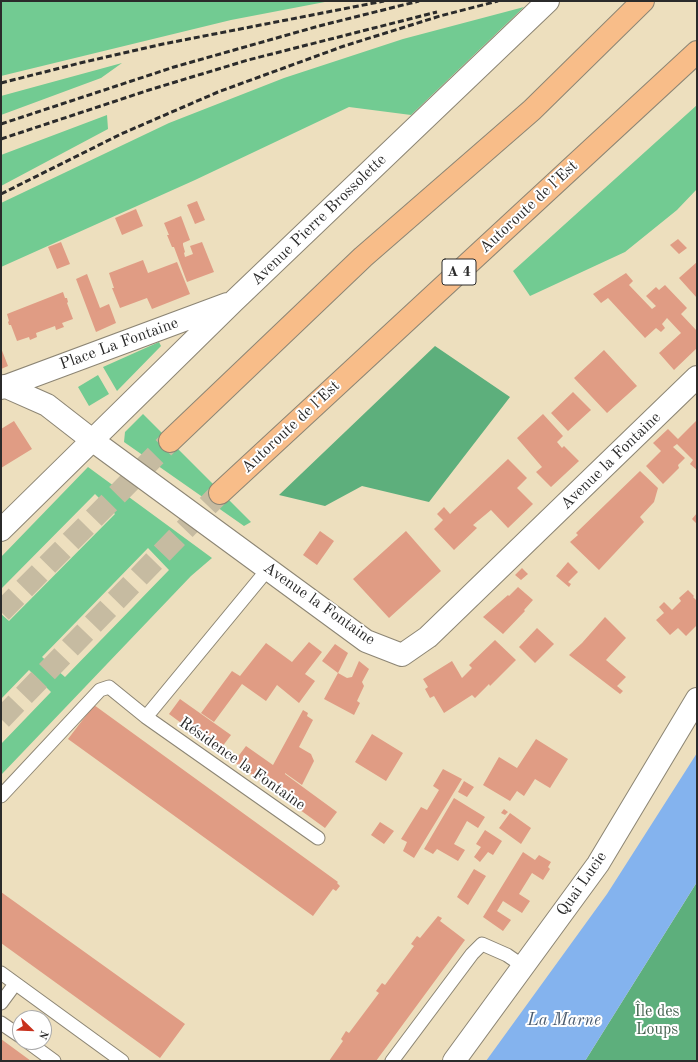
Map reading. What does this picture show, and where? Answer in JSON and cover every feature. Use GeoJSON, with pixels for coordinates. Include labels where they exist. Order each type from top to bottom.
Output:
{"type":"FeatureCollection","features":[{"type":"Feature","properties":{"kind":"highway"},"geometry":{"type":"LineString","coordinates":[[170,441],[363,257],[532,110],[643,1]]}},
{"type":"Feature","properties":{"kind":"highway","name":"Autoroute de l’Est"},"geometry":{"type":"LineString","coordinates":[[220,493],[697,52]]}},
{"type":"Feature","properties":{"kind":"street","name":"Avenue Pierre Brossolette"},"geometry":{"type":"LineString","coordinates":[[1,530],[234,301],[548,1]]}},
{"type":"Feature","properties":{"kind":"street","name":"Place La Fontaine"},"geometry":{"type":"LineString","coordinates":[[3,387],[234,301]]}},
{"type":"Feature","properties":{"kind":"street","name":"Avenue la Fontaine"},"geometry":{"type":"LineString","coordinates":[[3,387],[47,405],[92,440],[366,641],[402,655],[428,637],[697,377]]}},
{"type":"Feature","properties":{"kind":"street","name":"Quai Lucie"},"geometry":{"type":"LineString","coordinates":[[454,1061],[598,864],[697,699]]}},
{"type":"Feature","properties":{"kind":"lane"},"geometry":{"type":"LineString","coordinates":[[146,717],[268,569]]}},
{"type":"Feature","properties":{"kind":"lane","name":"Résidence la Fontaine"},"geometry":{"type":"LineString","coordinates":[[1,796],[100,690],[109,687],[146,717],[318,838]]}},
{"type":"Feature","properties":{"kind":"lane"},"geometry":{"type":"LineString","coordinates":[[392,1061],[472,954],[482,944],[507,955],[523,966]]}},
{"type":"Feature","properties":{"kind":"lane"},"geometry":{"type":"LineString","coordinates":[[1,973],[122,1061]]}},
{"type":"Feature","properties":{"kind":"lane"},"geometry":{"type":"LineString","coordinates":[[1,1002],[15,984]]}},
{"type":"Feature","properties":{"kind":"lane"},"geometry":{"type":"LineString","coordinates":[[1,1022],[12,1030]]}},
{"type":"Feature","properties":{"kind":"lane"},"geometry":{"type":"LineString","coordinates":[[39,1050],[54,1061]]}},
{"type":"Feature","properties":{"kind":"green space"},"geometry":{"type":"Polygon","coordinates":[[[1,1],[330,1],[231,20],[1,76],[1,1]]]}},
{"type":"Feature","properties":{"kind":"green space"},"geometry":{"type":"Polygon","coordinates":[[[524,7],[411,115],[349,107],[195,180],[1,267],[1,203],[169,123],[284,78],[403,39],[524,7]]]}},
{"type":"Feature","properties":{"kind":"green space"},"geometry":{"type":"Polygon","coordinates":[[[122,63],[101,78],[1,115],[1,96],[122,63]]]}},
{"type":"Feature","properties":{"kind":"green space"},"geometry":{"type":"Polygon","coordinates":[[[697,105],[697,189],[677,210],[625,252],[530,296],[513,271],[697,105]]]}},
{"type":"Feature","properties":{"kind":"green space"},"geometry":{"type":"Polygon","coordinates":[[[107,115],[108,129],[1,186],[1,155],[107,115]]]}},
{"type":"Feature","properties":{"kind":"green space"},"geometry":{"type":"Polygon","coordinates":[[[159,342],[161,346],[117,391],[103,367],[159,342]]]}},
{"type":"Feature","properties":{"kind":"green space"},"geometry":{"type":"Polygon","coordinates":[[[435,346],[510,397],[429,502],[362,486],[325,506],[279,495],[435,346]]]}},
{"type":"Feature","properties":{"kind":"green space"},"geometry":{"type":"Polygon","coordinates":[[[98,375],[109,394],[89,406],[78,387],[98,375]]]}},
{"type":"Feature","properties":{"kind":"green space"},"geometry":{"type":"Polygon","coordinates":[[[143,414],[251,522],[244,526],[124,442],[125,432],[143,414]]]}},
{"type":"Feature","properties":{"kind":"green space"},"geometry":{"type":"Polygon","coordinates":[[[88,467],[212,558],[191,576],[1,775],[1,744],[51,692],[29,670],[1,699],[1,614],[9,621],[115,514],[95,494],[1,589],[1,557],[88,467]],[[148,548],[42,657],[65,677],[169,570],[148,548]]]}},
{"type":"Feature","properties":{"kind":"green space","name":"Île des Loups"},"geometry":{"type":"Polygon","coordinates":[[[697,882],[697,1061],[585,1061],[697,882]]]}},
{"type":"Feature","properties":{"kind":"water","name":"La Marne"},"geometry":{"type":"Polygon","coordinates":[[[697,753],[697,882],[585,1061],[486,1061],[607,894],[697,753]]]}},
{"type":"Feature","properties":{"kind":"building"},"geometry":{"type":"Polygon","coordinates":[[[197,201],[205,220],[195,224],[187,205],[197,201]]]}},
{"type":"Feature","properties":{"kind":"building"},"geometry":{"type":"Polygon","coordinates":[[[136,209],[143,226],[122,235],[115,218],[136,209]]]}},
{"type":"Feature","properties":{"kind":"building"},"geometry":{"type":"Polygon","coordinates":[[[181,216],[190,240],[183,243],[185,257],[193,254],[190,246],[202,242],[214,272],[187,282],[174,247],[172,247],[167,235],[169,235],[164,223],[181,216]]]}},
{"type":"Feature","properties":{"kind":"building"},"geometry":{"type":"Polygon","coordinates":[[[678,239],[687,248],[679,254],[670,245],[678,239]]]}},
{"type":"Feature","properties":{"kind":"building"},"geometry":{"type":"Polygon","coordinates":[[[61,242],[70,264],[57,269],[48,247],[61,242]]]}},
{"type":"Feature","properties":{"kind":"building"},"geometry":{"type":"Polygon","coordinates":[[[143,260],[148,273],[177,262],[190,294],[152,309],[147,298],[120,308],[112,288],[114,288],[109,273],[143,260]]]}},
{"type":"Feature","properties":{"kind":"building"},"geometry":{"type":"Polygon","coordinates":[[[697,262],[697,298],[679,278],[697,262]]]}},
{"type":"Feature","properties":{"kind":"building"},"geometry":{"type":"Polygon","coordinates":[[[626,273],[633,281],[629,285],[652,309],[656,306],[646,296],[656,287],[659,290],[665,285],[687,308],[681,314],[697,331],[697,348],[674,370],[659,353],[681,333],[667,318],[662,324],[665,328],[661,332],[656,328],[645,338],[608,298],[601,303],[593,294],[626,273]]]}},
{"type":"Feature","properties":{"kind":"building"},"geometry":{"type":"Polygon","coordinates":[[[87,274],[100,308],[109,304],[116,323],[96,332],[76,279],[87,274]]]}},
{"type":"Feature","properties":{"kind":"building"},"geometry":{"type":"Polygon","coordinates":[[[63,292],[65,298],[67,298],[67,303],[73,319],[62,323],[64,327],[56,330],[55,326],[36,333],[37,337],[30,340],[29,337],[17,341],[11,325],[9,325],[7,314],[63,292]]]}},
{"type":"Feature","properties":{"kind":"building"},"geometry":{"type":"Polygon","coordinates":[[[1,348],[8,366],[1,369],[1,348]]]}},
{"type":"Feature","properties":{"kind":"building"},"geometry":{"type":"Polygon","coordinates":[[[604,350],[637,386],[607,413],[574,378],[604,350]]]}},
{"type":"Feature","properties":{"kind":"building"},"geometry":{"type":"Polygon","coordinates":[[[573,392],[591,410],[568,431],[551,413],[573,392]]]}},
{"type":"Feature","properties":{"kind":"building"},"geometry":{"type":"Polygon","coordinates":[[[543,414],[563,436],[557,442],[562,448],[564,446],[579,461],[551,487],[536,472],[542,467],[517,438],[543,414]]]}},
{"type":"Feature","properties":{"kind":"building"},"geometry":{"type":"Polygon","coordinates":[[[697,420],[697,470],[690,464],[693,460],[677,444],[673,447],[685,458],[678,465],[679,468],[663,484],[646,466],[661,451],[653,443],[668,429],[678,439],[697,420]]]}},
{"type":"Feature","properties":{"kind":"building"},"geometry":{"type":"Polygon","coordinates":[[[14,421],[32,449],[1,468],[1,429],[14,421]]]}},
{"type":"Feature","properties":{"kind":"building"},"geometry":{"type":"Polygon","coordinates":[[[508,459],[527,478],[517,488],[533,504],[508,528],[491,510],[473,525],[477,528],[454,550],[434,529],[443,520],[437,514],[444,507],[450,514],[508,459]]]}},
{"type":"Feature","properties":{"kind":"building"},"geometry":{"type":"Polygon","coordinates":[[[640,471],[658,488],[654,502],[640,517],[644,522],[599,570],[570,542],[578,535],[576,533],[640,471]]]}},
{"type":"Feature","properties":{"kind":"building"},"geometry":{"type":"Polygon","coordinates":[[[697,513],[697,524],[692,519],[697,513]]]}},
{"type":"Feature","properties":{"kind":"building"},"geometry":{"type":"Polygon","coordinates":[[[320,531],[334,541],[317,565],[303,555],[320,531]]]}},
{"type":"Feature","properties":{"kind":"building"},"geometry":{"type":"Polygon","coordinates":[[[406,531],[441,571],[389,618],[353,579],[406,531]]]}},
{"type":"Feature","properties":{"kind":"building"},"geometry":{"type":"Polygon","coordinates":[[[568,562],[578,572],[568,582],[571,584],[569,587],[556,576],[568,562]]]}},
{"type":"Feature","properties":{"kind":"building"},"geometry":{"type":"Polygon","coordinates":[[[522,568],[528,574],[521,580],[515,575],[522,568]]]}},
{"type":"Feature","properties":{"kind":"building"},"geometry":{"type":"Polygon","coordinates":[[[518,587],[533,600],[524,610],[525,611],[503,634],[483,617],[518,587]]]}},
{"type":"Feature","properties":{"kind":"building"},"geometry":{"type":"Polygon","coordinates":[[[688,590],[697,601],[697,625],[686,636],[678,628],[670,635],[656,620],[664,613],[659,607],[664,602],[672,610],[681,601],[679,598],[688,590]]]}},
{"type":"Feature","properties":{"kind":"building"},"geometry":{"type":"Polygon","coordinates":[[[605,617],[626,638],[606,660],[626,677],[617,686],[623,691],[620,694],[569,655],[605,617]]]}},
{"type":"Feature","properties":{"kind":"building"},"geometry":{"type":"Polygon","coordinates":[[[537,628],[554,644],[535,663],[519,647],[537,628]]]}},
{"type":"Feature","properties":{"kind":"building"},"geometry":{"type":"Polygon","coordinates":[[[495,640],[516,660],[490,686],[489,684],[475,698],[472,695],[444,713],[434,696],[430,698],[425,689],[428,687],[423,679],[452,661],[462,678],[472,668],[469,665],[495,640]]]}},
{"type":"Feature","properties":{"kind":"building"},"geometry":{"type":"Polygon","coordinates":[[[309,642],[322,652],[305,674],[315,681],[299,703],[277,685],[266,701],[242,684],[214,722],[201,713],[232,671],[240,676],[266,643],[292,662],[309,642]]]}},
{"type":"Feature","properties":{"kind":"building"},"geometry":{"type":"Polygon","coordinates":[[[335,644],[348,653],[338,673],[322,661],[335,644]]]}},
{"type":"Feature","properties":{"kind":"building"},"geometry":{"type":"Polygon","coordinates":[[[359,661],[369,669],[362,682],[364,686],[357,701],[360,703],[354,715],[324,699],[338,673],[347,678],[352,677],[359,661]]]}},
{"type":"Feature","properties":{"kind":"building"},"geometry":{"type":"Polygon","coordinates":[[[180,699],[231,735],[219,751],[169,714],[180,699]]]}},
{"type":"Feature","properties":{"kind":"building"},"geometry":{"type":"Polygon","coordinates":[[[94,705],[338,882],[337,883],[340,886],[336,891],[333,889],[313,916],[68,739],[94,705]]]}},
{"type":"Feature","properties":{"kind":"building"},"geometry":{"type":"Polygon","coordinates":[[[303,710],[308,713],[307,716],[313,720],[299,747],[311,754],[314,761],[302,785],[285,774],[337,812],[325,828],[234,762],[246,746],[273,765],[303,710]]]}},
{"type":"Feature","properties":{"kind":"building"},"geometry":{"type":"Polygon","coordinates":[[[372,734],[403,753],[386,781],[355,762],[372,734]]]}},
{"type":"Feature","properties":{"kind":"building"},"geometry":{"type":"Polygon","coordinates":[[[536,739],[568,759],[550,788],[535,779],[524,796],[517,791],[510,801],[483,785],[499,757],[517,768],[536,739]]]}},
{"type":"Feature","properties":{"kind":"building"},"geometry":{"type":"Polygon","coordinates":[[[443,769],[462,779],[414,858],[403,851],[407,842],[401,839],[421,807],[427,810],[439,790],[433,786],[443,769]]]}},
{"type":"Feature","properties":{"kind":"building"},"geometry":{"type":"Polygon","coordinates":[[[464,781],[474,787],[467,797],[458,792],[464,781]]]}},
{"type":"Feature","properties":{"kind":"building"},"geometry":{"type":"Polygon","coordinates":[[[454,798],[485,817],[478,828],[467,821],[454,844],[465,850],[458,861],[437,849],[433,854],[424,849],[454,798]]]}},
{"type":"Feature","properties":{"kind":"building"},"geometry":{"type":"Polygon","coordinates":[[[504,809],[508,812],[505,815],[501,813],[504,809]]]}},
{"type":"Feature","properties":{"kind":"building"},"geometry":{"type":"Polygon","coordinates":[[[510,813],[531,828],[521,844],[499,828],[510,813]]]}},
{"type":"Feature","properties":{"kind":"building"},"geometry":{"type":"Polygon","coordinates":[[[380,822],[394,831],[384,844],[371,835],[380,822]]]}},
{"type":"Feature","properties":{"kind":"building"},"geometry":{"type":"Polygon","coordinates":[[[485,830],[502,841],[493,855],[488,852],[480,862],[474,857],[481,847],[476,844],[485,830]]]}},
{"type":"Feature","properties":{"kind":"building"},"geometry":{"type":"Polygon","coordinates":[[[523,852],[535,860],[539,855],[551,862],[548,867],[550,869],[543,880],[532,873],[519,894],[530,901],[522,913],[503,901],[497,911],[511,920],[503,931],[483,917],[523,852]]]}},
{"type":"Feature","properties":{"kind":"building"},"geometry":{"type":"Polygon","coordinates":[[[474,869],[486,876],[468,905],[457,897],[474,869]]]}},
{"type":"Feature","properties":{"kind":"building"},"geometry":{"type":"Polygon","coordinates":[[[1,892],[185,1024],[160,1058],[1,943],[1,892]]]}},
{"type":"Feature","properties":{"kind":"building"},"geometry":{"type":"Polygon","coordinates":[[[438,916],[442,918],[440,921],[465,940],[376,1061],[329,1061],[343,1041],[341,1039],[346,1031],[349,1033],[379,993],[376,991],[382,983],[385,985],[414,946],[411,944],[417,936],[420,938],[438,916]]]}},
{"type":"Feature","properties":{"kind":"building"},"geometry":{"type":"Polygon","coordinates":[[[1,1039],[12,1047],[12,1050],[16,1050],[31,1061],[1,1061],[1,1039]]]}},
{"type":"Feature","properties":{"kind":"tunnel"},"geometry":{"type":"LineString","coordinates":[[1,612],[170,441]]}},
{"type":"Feature","properties":{"kind":"tunnel"},"geometry":{"type":"LineString","coordinates":[[1,719],[220,493]]}},
{"type":"Feature","properties":{"kind":"railway"},"geometry":{"type":"LineString","coordinates":[[1,83],[163,44],[384,1]]}},
{"type":"Feature","properties":{"kind":"railway"},"geometry":{"type":"LineString","coordinates":[[1,124],[174,67],[319,26],[419,1]]}},
{"type":"Feature","properties":{"kind":"railway"},"geometry":{"type":"LineString","coordinates":[[1,194],[121,134],[218,92],[344,46],[440,16],[498,1]]}},
{"type":"Feature","properties":{"kind":"railway"},"geometry":{"type":"LineString","coordinates":[[1,139],[149,90],[248,60],[437,12]]}}]}
